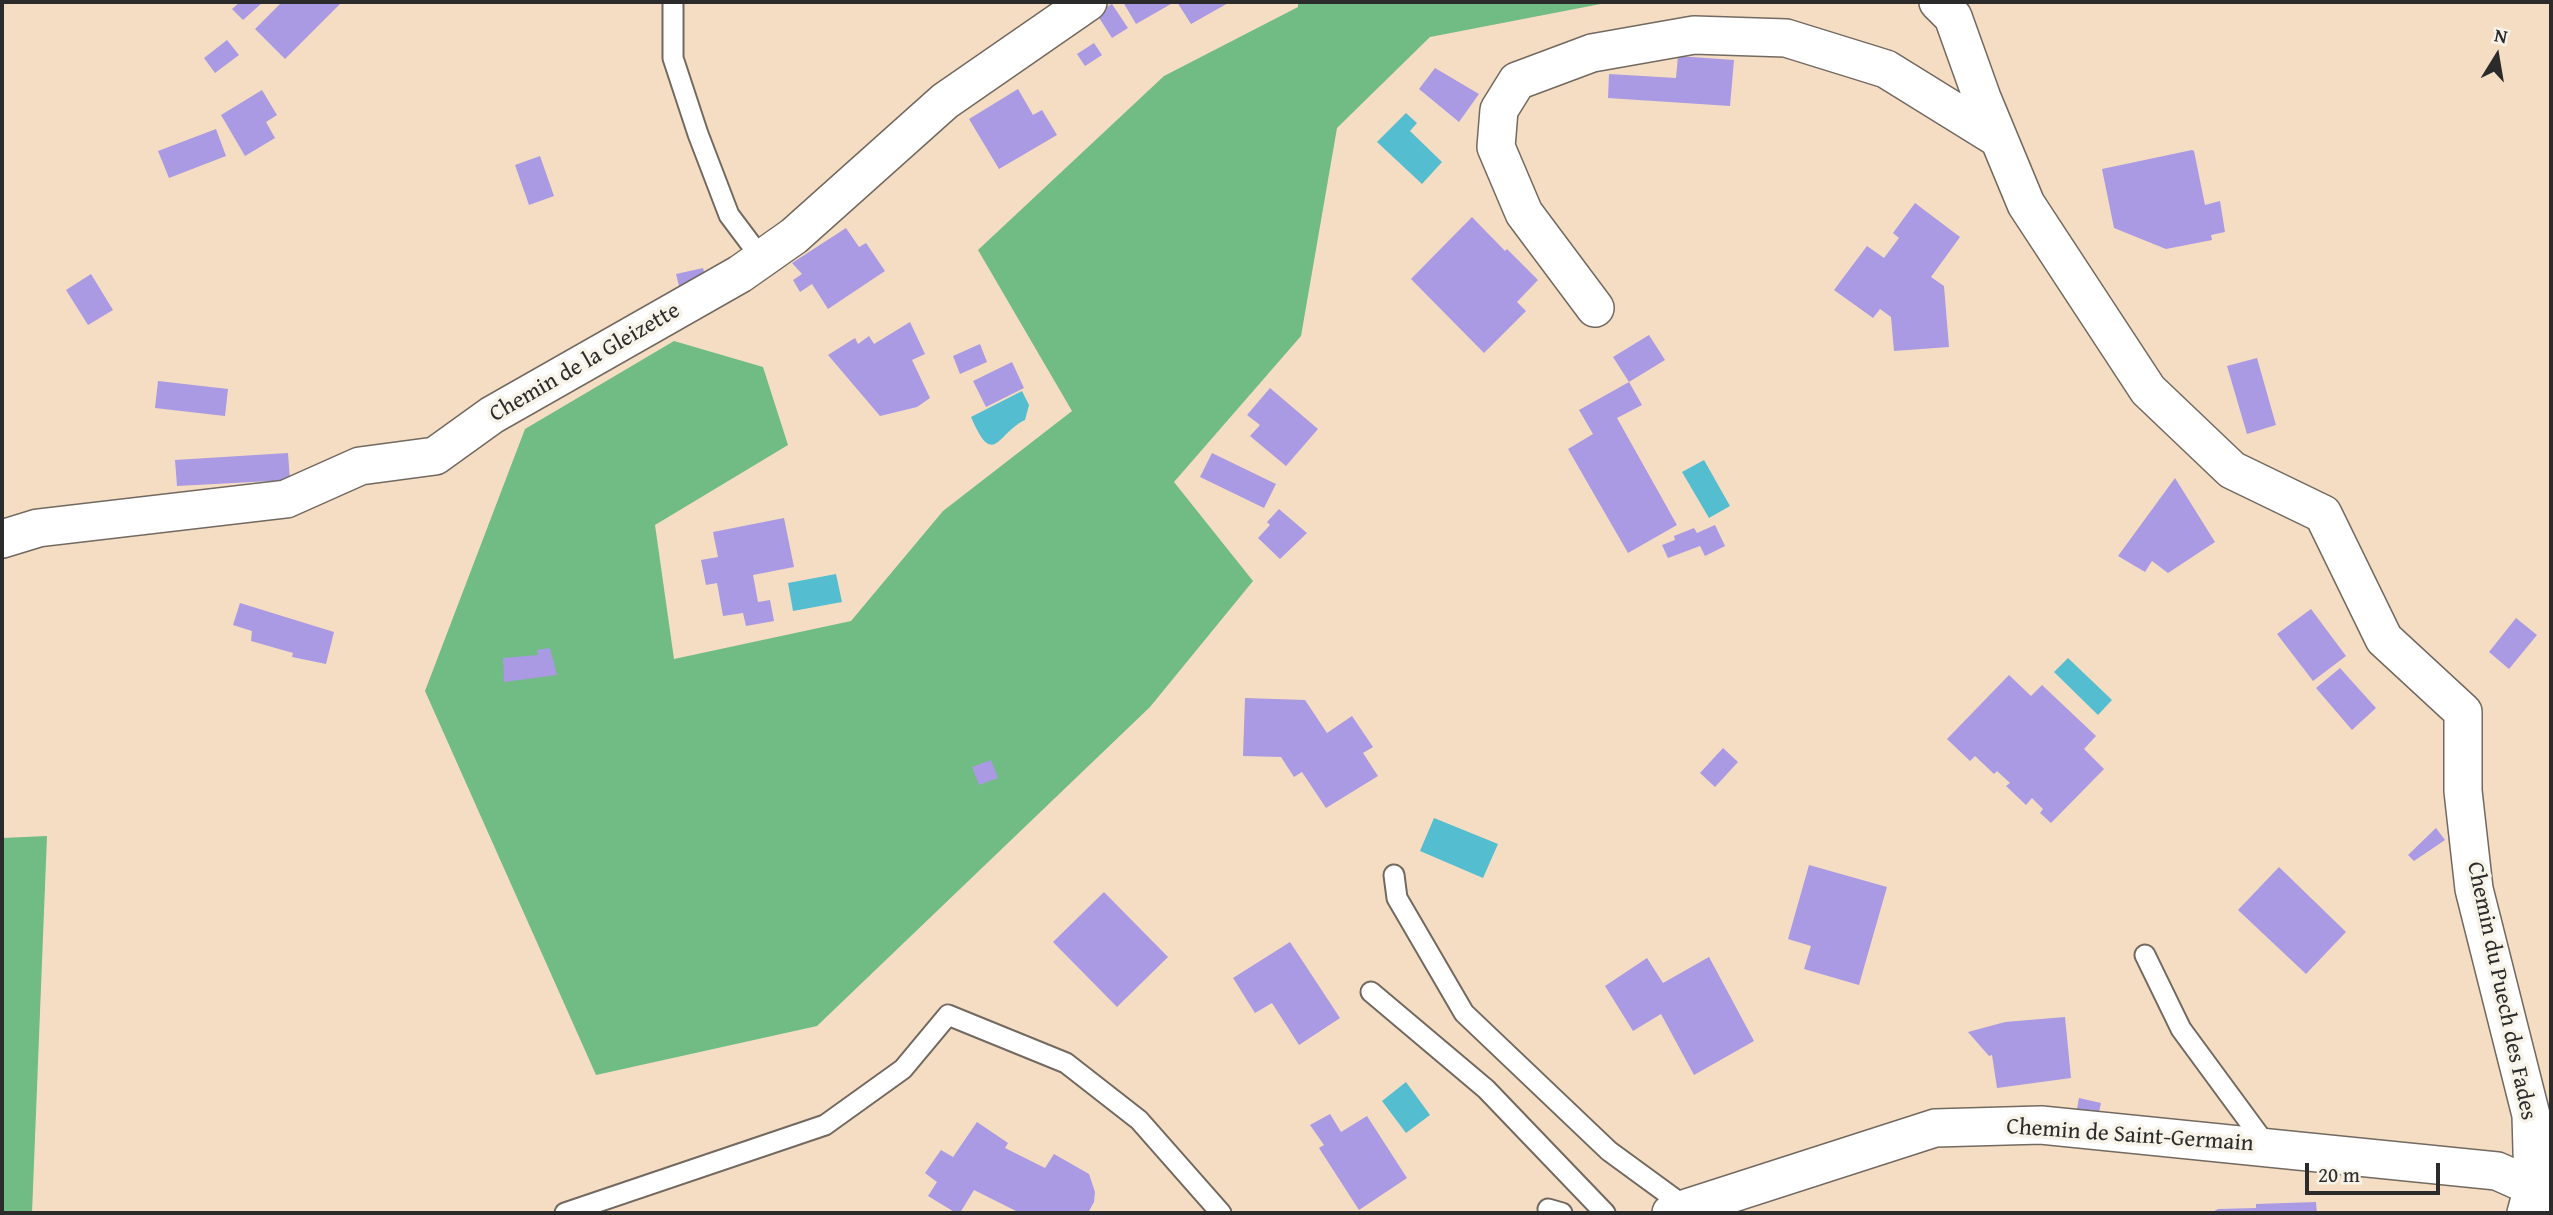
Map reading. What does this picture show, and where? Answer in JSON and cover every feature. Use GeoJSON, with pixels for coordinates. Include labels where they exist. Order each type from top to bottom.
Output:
{"type":"FeatureCollection","features":[{"type":"Feature","properties":{"kind":"street","name":"Chemin de la Gleizette"},"geometry":{"type":"LineString","coordinates":[[2,539],[38,527],[286,499],[360,466],[435,456],[492,415],[762,259],[794,236],[945,101],[1088,2]]}},
{"type":"Feature","properties":{"kind":"street","name":"Chemin du Puech des Fades"},"geometry":{"type":"LineString","coordinates":[[1938,2],[1953,17],[2026,204],[2148,390],[2232,470],[2323,513],[2384,639],[2463,712],[2463,791],[2474,889],[2531,1115],[2537,1201]]}},
{"type":"Feature","properties":{"kind":"street"},"geometry":{"type":"LineString","coordinates":[[1595,308],[1524,213],[1496,147],[1499,110],[1517,81],[1591,52],[1694,35],[1786,38],[1886,69],[1999,139]]}},
{"type":"Feature","properties":{"kind":"street","name":"Chemin de Saint-Germain"},"geometry":{"type":"LineString","coordinates":[[1679,1211],[1935,1128],[2041,1125],[2497,1171],[2537,1201]]}},
{"type":"Feature","properties":{"kind":"lane"},"geometry":{"type":"LineString","coordinates":[[673,2],[673,58],[698,134],[729,215],[762,259]]}},
{"type":"Feature","properties":{"kind":"lane"},"geometry":{"type":"LineString","coordinates":[[1394,875],[1397,898],[1464,1013],[1609,1151],[1679,1211]]}},
{"type":"Feature","properties":{"kind":"lane"},"geometry":{"type":"LineString","coordinates":[[2145,955],[2181,1029],[2267,1146]]}},
{"type":"Feature","properties":{"kind":"lane"},"geometry":{"type":"LineString","coordinates":[[1371,992],[1486,1089],[1605,1213]]}},
{"type":"Feature","properties":{"kind":"lane"},"geometry":{"type":"LineString","coordinates":[[565,1213],[825,1125],[903,1069],[948,1015],[1066,1063],[1139,1120],[1221,1213]]}},
{"type":"Feature","properties":{"kind":"green space"},"geometry":{"type":"Polygon","coordinates":[[[1298,2],[1611,2],[1430,37],[1337,128],[1301,336],[1174,482],[1253,581],[1150,707],[817,1026],[596,1075],[425,691],[525,429],[674,341],[763,367],[788,445],[655,525],[674,659],[851,621],[943,511],[1072,411],[978,250],[1164,76],[1298,7],[1298,2]]]}},
{"type":"Feature","properties":{"kind":"green space"},"geometry":{"type":"Polygon","coordinates":[[[47,836],[32,1213],[2,1213],[2,838],[47,836]]]}},
{"type":"Feature","properties":{"kind":"water"},"geometry":{"type":"Polygon","coordinates":[[[1406,113],[1417,123],[1410,131],[1442,162],[1422,184],[1377,142],[1406,113]]]}},
{"type":"Feature","properties":{"kind":"water"},"geometry":{"type":"Polygon","coordinates":[[[1022,391],[1029,405],[1025,420],[996,443],[991,445],[985,442],[971,417],[1022,391]]]}},
{"type":"Feature","properties":{"kind":"water"},"geometry":{"type":"Polygon","coordinates":[[[1704,460],[1730,506],[1709,518],[1682,472],[1704,460]]]}},
{"type":"Feature","properties":{"kind":"water"},"geometry":{"type":"Polygon","coordinates":[[[836,574],[842,602],[793,611],[788,583],[836,574]]]}},
{"type":"Feature","properties":{"kind":"water"},"geometry":{"type":"Polygon","coordinates":[[[2068,658],[2112,700],[2098,715],[2054,672],[2068,658]]]}},
{"type":"Feature","properties":{"kind":"water"},"geometry":{"type":"Polygon","coordinates":[[[1434,818],[1498,844],[1483,878],[1420,851],[1434,818]]]}},
{"type":"Feature","properties":{"kind":"water"},"geometry":{"type":"Polygon","coordinates":[[[1406,1082],[1430,1115],[1406,1133],[1382,1101],[1406,1082]]]}},
{"type":"Feature","properties":{"kind":"building"},"geometry":{"type":"Polygon","coordinates":[[[240,2],[263,2],[243,20],[232,9],[240,2]]]}},
{"type":"Feature","properties":{"kind":"building"},"geometry":{"type":"Polygon","coordinates":[[[282,2],[342,2],[285,59],[255,29],[282,2]]]}},
{"type":"Feature","properties":{"kind":"building"},"geometry":{"type":"Polygon","coordinates":[[[1123,2],[1170,2],[1171,4],[1136,24],[1123,2]]]}},
{"type":"Feature","properties":{"kind":"building"},"geometry":{"type":"Polygon","coordinates":[[[1177,2],[1230,2],[1191,24],[1177,2]]]}},
{"type":"Feature","properties":{"kind":"building"},"geometry":{"type":"Polygon","coordinates":[[[1112,4],[1128,28],[1112,38],[1096,13],[1112,4]]]}},
{"type":"Feature","properties":{"kind":"building"},"geometry":{"type":"Polygon","coordinates":[[[227,40],[239,55],[215,73],[204,58],[227,40]]]}},
{"type":"Feature","properties":{"kind":"building"},"geometry":{"type":"Polygon","coordinates":[[[1094,43],[1102,55],[1085,66],[1077,54],[1094,43]]]}},
{"type":"Feature","properties":{"kind":"building"},"geometry":{"type":"Polygon","coordinates":[[[1678,56],[1734,60],[1730,106],[1608,98],[1609,74],[1676,78],[1678,56]]]}},
{"type":"Feature","properties":{"kind":"building"},"geometry":{"type":"Polygon","coordinates":[[[1435,68],[1479,94],[1459,122],[1419,89],[1435,68]]]}},
{"type":"Feature","properties":{"kind":"building"},"geometry":{"type":"Polygon","coordinates":[[[1018,89],[1033,115],[1042,110],[1057,135],[999,169],[969,119],[1018,89]]]}},
{"type":"Feature","properties":{"kind":"building"},"geometry":{"type":"Polygon","coordinates":[[[262,90],[277,115],[266,122],[275,138],[245,156],[221,115],[262,90]]]}},
{"type":"Feature","properties":{"kind":"building"},"geometry":{"type":"Polygon","coordinates":[[[216,129],[226,156],[169,178],[158,151],[216,129]]]}},
{"type":"Feature","properties":{"kind":"building"},"geometry":{"type":"Polygon","coordinates":[[[2192,150],[2205,205],[2220,201],[2225,232],[2211,235],[2212,240],[2166,249],[2114,228],[2102,169],[2192,150]]]}},
{"type":"Feature","properties":{"kind":"building"},"geometry":{"type":"Polygon","coordinates":[[[540,156],[554,196],[529,205],[515,165],[540,156]]]}},
{"type":"Feature","properties":{"kind":"building"},"geometry":{"type":"Polygon","coordinates":[[[1915,203],[1960,237],[1931,277],[1944,286],[1949,347],[1894,351],[1891,317],[1880,309],[1873,318],[1834,290],[1867,246],[1884,258],[1899,238],[1893,233],[1915,203]]]}},
{"type":"Feature","properties":{"kind":"building"},"geometry":{"type":"Polygon","coordinates":[[[1472,217],[1538,280],[1517,302],[1526,311],[1484,353],[1411,279],[1472,217]]]}},
{"type":"Feature","properties":{"kind":"building"},"geometry":{"type":"Polygon","coordinates":[[[846,228],[859,247],[866,243],[885,271],[828,309],[812,284],[800,292],[793,280],[802,274],[792,263],[846,228]]]}},
{"type":"Feature","properties":{"kind":"building"},"geometry":{"type":"Polygon","coordinates":[[[703,268],[707,284],[680,290],[676,274],[703,268]]]}},
{"type":"Feature","properties":{"kind":"building"},"geometry":{"type":"Polygon","coordinates":[[[91,274],[113,310],[88,325],[66,290],[91,274]]]}},
{"type":"Feature","properties":{"kind":"building"},"geometry":{"type":"Polygon","coordinates":[[[910,322],[925,354],[912,360],[930,398],[917,407],[880,416],[828,355],[855,338],[858,344],[869,336],[874,344],[910,322]]]}},
{"type":"Feature","properties":{"kind":"building"},"geometry":{"type":"Polygon","coordinates":[[[1649,335],[1665,360],[1629,382],[1613,357],[1649,335]]]}},
{"type":"Feature","properties":{"kind":"building"},"geometry":{"type":"Polygon","coordinates":[[[980,344],[987,362],[960,374],[953,356],[980,344]]]}},
{"type":"Feature","properties":{"kind":"building"},"geometry":{"type":"Polygon","coordinates":[[[2257,358],[2276,425],[2247,434],[2227,366],[2257,358]]]}},
{"type":"Feature","properties":{"kind":"building"},"geometry":{"type":"Polygon","coordinates":[[[1012,362],[1024,388],[986,407],[973,381],[1012,362]]]}},
{"type":"Feature","properties":{"kind":"building"},"geometry":{"type":"Polygon","coordinates":[[[158,381],[228,389],[225,416],[155,408],[158,381]]]}},
{"type":"Feature","properties":{"kind":"building"},"geometry":{"type":"Polygon","coordinates":[[[1629,382],[1642,405],[1617,418],[1677,525],[1628,553],[1568,449],[1593,434],[1579,410],[1629,382]]]}},
{"type":"Feature","properties":{"kind":"building"},"geometry":{"type":"Polygon","coordinates":[[[1270,388],[1318,429],[1286,466],[1250,436],[1260,425],[1247,415],[1270,388]]]}},
{"type":"Feature","properties":{"kind":"building"},"geometry":{"type":"Polygon","coordinates":[[[288,453],[290,480],[177,486],[175,460],[288,453]]]}},
{"type":"Feature","properties":{"kind":"building"},"geometry":{"type":"Polygon","coordinates":[[[1212,453],[1276,484],[1264,508],[1200,477],[1212,453]]]}},
{"type":"Feature","properties":{"kind":"building"},"geometry":{"type":"Polygon","coordinates":[[[2175,478],[2215,542],[2168,573],[2152,561],[2145,572],[2118,556],[2175,478]]]}},
{"type":"Feature","properties":{"kind":"building"},"geometry":{"type":"Polygon","coordinates":[[[1279,509],[1307,533],[1280,559],[1258,538],[1279,509]]]}},
{"type":"Feature","properties":{"kind":"building"},"geometry":{"type":"Polygon","coordinates":[[[784,518],[794,567],[753,575],[758,602],[770,600],[774,621],[746,626],[743,613],[723,616],[717,583],[706,585],[701,560],[718,557],[713,532],[784,518]]]}},
{"type":"Feature","properties":{"kind":"building"},"geometry":{"type":"Polygon","coordinates":[[[1715,525],[1725,546],[1705,556],[1700,546],[1668,558],[1662,545],[1675,540],[1674,536],[1694,528],[1697,533],[1715,525]]]}},
{"type":"Feature","properties":{"kind":"building"},"geometry":{"type":"Polygon","coordinates":[[[240,603],[334,632],[326,664],[292,657],[293,653],[251,641],[252,631],[233,625],[240,603]]]}},
{"type":"Feature","properties":{"kind":"building"},"geometry":{"type":"Polygon","coordinates":[[[2311,609],[2346,656],[2313,681],[2277,634],[2311,609]]]}},
{"type":"Feature","properties":{"kind":"building"},"geometry":{"type":"Polygon","coordinates":[[[2516,618],[2537,635],[2509,669],[2489,652],[2516,618]]]}},
{"type":"Feature","properties":{"kind":"building"},"geometry":{"type":"Polygon","coordinates":[[[550,648],[557,675],[504,682],[503,658],[538,655],[537,650],[550,648]]]}},
{"type":"Feature","properties":{"kind":"building"},"geometry":{"type":"Polygon","coordinates":[[[2340,668],[2376,708],[2352,730],[2316,688],[2340,668]]]}},
{"type":"Feature","properties":{"kind":"building"},"geometry":{"type":"Polygon","coordinates":[[[2009,675],[2031,696],[2042,685],[2096,736],[2084,749],[2104,769],[2051,823],[2040,813],[2043,809],[2032,798],[2026,805],[2006,786],[2010,783],[1997,771],[1994,774],[1975,756],[1970,761],[1947,739],[2009,675]]]}},
{"type":"Feature","properties":{"kind":"building"},"geometry":{"type":"Polygon","coordinates":[[[1245,698],[1305,700],[1327,733],[1352,716],[1373,747],[1363,753],[1378,776],[1326,808],[1302,772],[1294,777],[1281,757],[1243,756],[1245,698]]]}},
{"type":"Feature","properties":{"kind":"building"},"geometry":{"type":"Polygon","coordinates":[[[1723,748],[1738,762],[1715,787],[1700,773],[1723,748]]]}},
{"type":"Feature","properties":{"kind":"building"},"geometry":{"type":"Polygon","coordinates":[[[991,760],[998,778],[979,785],[972,767],[991,760]]]}},
{"type":"Feature","properties":{"kind":"building"},"geometry":{"type":"Polygon","coordinates":[[[2436,828],[2445,840],[2414,861],[2408,855],[2436,828]]]}},
{"type":"Feature","properties":{"kind":"building"},"geometry":{"type":"Polygon","coordinates":[[[1809,865],[1887,887],[1859,985],[1804,969],[1811,946],[1788,939],[1809,865]]]}},
{"type":"Feature","properties":{"kind":"building"},"geometry":{"type":"Polygon","coordinates":[[[2279,867],[2346,932],[2306,974],[2238,910],[2279,867]]]}},
{"type":"Feature","properties":{"kind":"building"},"geometry":{"type":"Polygon","coordinates":[[[1104,892],[1168,957],[1117,1007],[1053,942],[1104,892]]]}},
{"type":"Feature","properties":{"kind":"building"},"geometry":{"type":"Polygon","coordinates":[[[1290,942],[1340,1018],[1299,1045],[1272,1003],[1255,1013],[1233,978],[1290,942]]]}},
{"type":"Feature","properties":{"kind":"building"},"geometry":{"type":"Polygon","coordinates":[[[1709,957],[1754,1041],[1694,1075],[1661,1014],[1633,1031],[1605,986],[1647,958],[1663,983],[1709,957]]]}},
{"type":"Feature","properties":{"kind":"building"},"geometry":{"type":"Polygon","coordinates":[[[2065,1017],[2071,1078],[1997,1088],[1992,1055],[1989,1056],[1968,1032],[2005,1022],[2065,1017]]]}},
{"type":"Feature","properties":{"kind":"building"},"geometry":{"type":"Polygon","coordinates":[[[2079,1098],[2101,1103],[2099,1112],[2077,1109],[2079,1098]]]}},
{"type":"Feature","properties":{"kind":"building"},"geometry":{"type":"Polygon","coordinates":[[[1330,1114],[1341,1132],[1367,1116],[1407,1178],[1359,1210],[1319,1148],[1324,1145],[1310,1125],[1330,1114]]]}},
{"type":"Feature","properties":{"kind":"building"},"geometry":{"type":"Polygon","coordinates":[[[977,1122],[1008,1143],[1005,1148],[1045,1168],[1054,1154],[1089,1174],[1095,1192],[1094,1202],[1088,1213],[1020,1213],[974,1190],[960,1213],[956,1213],[928,1196],[937,1182],[925,1173],[941,1150],[953,1157],[977,1122]]]}},
{"type":"Feature","properties":{"kind":"building"},"geometry":{"type":"Polygon","coordinates":[[[2316,1202],[2317,1213],[2211,1213],[2218,1209],[2256,1208],[2256,1204],[2316,1202]]]}}]}
